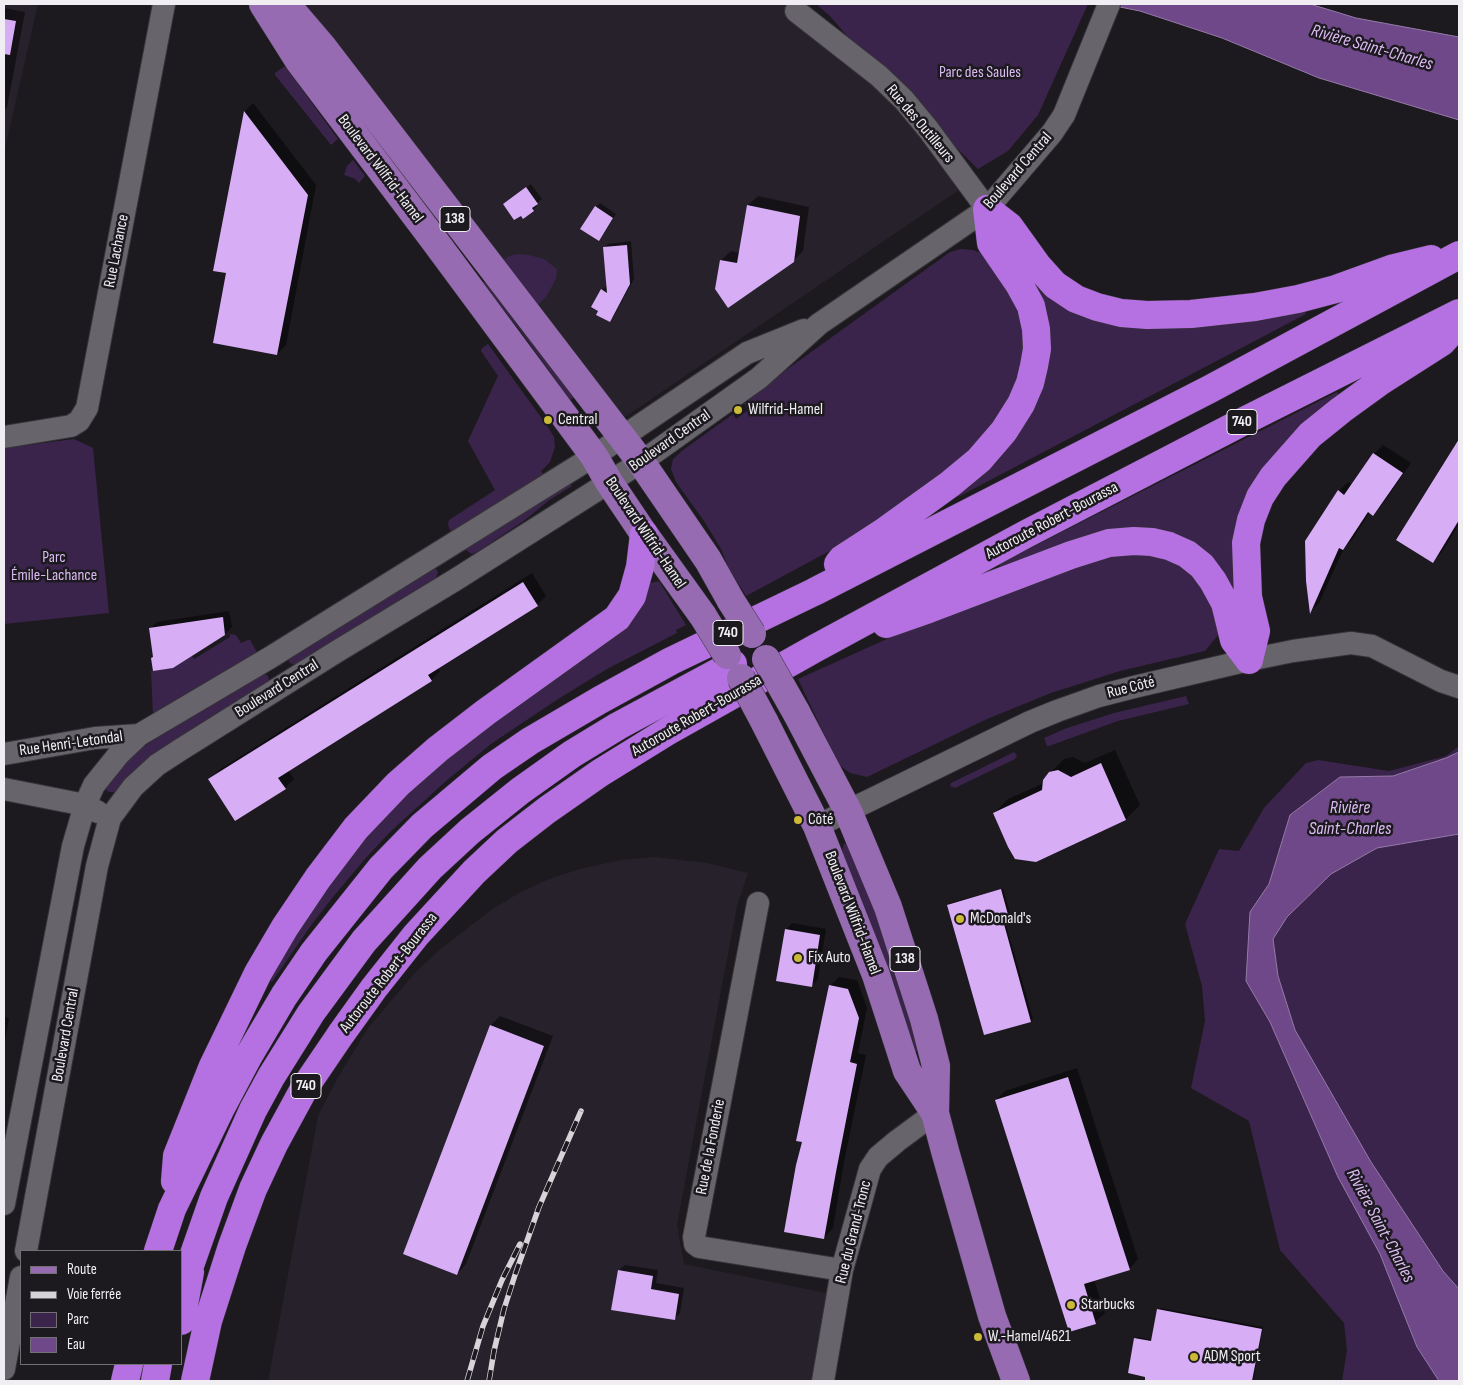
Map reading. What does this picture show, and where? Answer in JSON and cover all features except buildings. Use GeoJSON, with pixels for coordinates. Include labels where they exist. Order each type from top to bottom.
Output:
{"type":"FeatureCollection","features":[{"type":"Feature","properties":{"kind":"highway"},"geometry":{"type":"LineString","coordinates":[[987,209],[1009,226],[1037,265],[1055,285],[1096,308],[1121,313],[1191,314],[1255,307],[1298,299],[1336,289],[1394,268],[1459,253]]}},
{"type":"Feature","properties":{"kind":"highway"},"geometry":{"type":"LineString","coordinates":[[814,592],[842,559],[950,484],[979,460],[1004,431],[1021,404],[1030,383],[1034,366],[1037,349],[1036,329],[1031,306],[1020,284],[991,243],[987,209]]}},
{"type":"Feature","properties":{"kind":"highway","name":"740"},"geometry":{"type":"LineString","coordinates":[[158,1250],[172,1209],[220,1108],[284,996],[314,952],[381,868],[422,826],[492,766],[600,700],[671,661],[814,592],[1210,389],[1459,253]]}},
{"type":"Feature","properties":{"kind":"highway","name":"Autoroute Robert-Bourassa"},"geometry":{"type":"LineString","coordinates":[[195,1381],[208,1321],[253,1189],[274,1144],[305,1087],[374,988],[416,935],[474,872],[507,842],[547,810],[600,773],[668,731],[814,649],[1026,534],[1459,313]]}},
{"type":"Feature","properties":{"kind":"highway"},"geometry":{"type":"LineString","coordinates":[[1249,660],[1256,631],[1248,597],[1246,542],[1251,520],[1260,497],[1273,477],[1310,435],[1381,381],[1442,342],[1459,323]]}},
{"type":"Feature","properties":{"kind":"highway"},"geometry":{"type":"LineString","coordinates":[[172,1209],[177,1156],[213,1066],[258,973],[285,927],[318,878],[356,828],[398,784],[438,749],[616,618],[632,596],[640,567],[644,534]]}},
{"type":"Feature","properties":{"kind":"highway"},"geometry":{"type":"LineString","coordinates":[[814,649],[929,610],[1071,556],[1109,544],[1134,541],[1152,542],[1169,546],[1187,554],[1202,566],[1225,603],[1234,640],[1249,660]]}},
{"type":"Feature","properties":{"kind":"highway"},"geometry":{"type":"LineString","coordinates":[[182,1288],[211,1204],[253,1110],[311,1013],[364,941],[430,868],[470,831],[520,791],[572,754],[618,726],[723,669]]}},
{"type":"Feature","properties":{"kind":"highway"},"geometry":{"type":"LineString","coordinates":[[182,1316],[193,1256]]}},
{"type":"Feature","properties":{"kind":"highway"},"geometry":{"type":"LineString","coordinates":[[125,1381],[128,1365]]}},
{"type":"Feature","properties":{"kind":"highway"},"geometry":{"type":"LineString","coordinates":[[155,1381],[158,1365]]}},
{"type":"Feature","properties":{"kind":"highway"},"geometry":{"type":"LineString","coordinates":[[170,1381],[174,1365]]}},
{"type":"Feature","properties":{"kind":"main road","name":"Boulevard Wilfrid-Hamel"},"geometry":{"type":"LineString","coordinates":[[263,4],[299,61],[594,456],[644,534],[702,616],[723,669],[764,721],[817,826],[876,975],[907,1071],[935,1113]]}},
{"type":"Feature","properties":{"kind":"main road","name":"Boulevard Wilfrid-Hamel"},"geometry":{"type":"LineString","coordinates":[[286,4],[322,46],[641,462],[708,560],[796,712],[848,811],[888,907],[924,1019],[936,1066],[935,1113],[992,1316],[1016,1381]]}},
{"type":"Feature","properties":{"kind":"street","name":"Rue Lachance"},"geometry":{"type":"LineString","coordinates":[[4,437],[71,426],[79,421],[87,408],[164,4]]}},
{"type":"Feature","properties":{"kind":"street","name":"Rue des Outilleurs"},"geometry":{"type":"LineString","coordinates":[[796,11],[879,76],[904,100],[928,129],[987,209]]}},
{"type":"Feature","properties":{"kind":"street","name":"Boulevard Central"},"geometry":{"type":"LineString","coordinates":[[26,1250],[97,866],[110,818],[133,787],[157,765],[641,462],[759,378],[819,324],[987,209],[1052,133],[1064,115],[1106,12]]}},
{"type":"Feature","properties":{"kind":"street","name":"Boulevard Central"},"geometry":{"type":"LineString","coordinates":[[4,1204],[73,846],[85,805],[94,785],[119,754],[139,736],[271,657],[594,456],[747,353],[819,324]]}},
{"type":"Feature","properties":{"kind":"street"},"geometry":{"type":"LineString","coordinates":[[438,553],[455,580]]}},
{"type":"Feature","properties":{"kind":"street","name":"Rue Côté"},"geometry":{"type":"LineString","coordinates":[[817,826],[1024,725],[1057,711],[1099,696],[1249,660],[1293,651],[1351,643],[1372,646],[1441,681],[1459,687]]}},
{"type":"Feature","properties":{"kind":"street"},"geometry":{"type":"LineString","coordinates":[[271,657],[287,682]]}},
{"type":"Feature","properties":{"kind":"street","name":"Rue Henri-Letondal"},"geometry":{"type":"LineString","coordinates":[[4,754],[94,738],[139,736]]}},
{"type":"Feature","properties":{"kind":"street"},"geometry":{"type":"LineString","coordinates":[[4,789],[85,805],[110,818]]}},
{"type":"Feature","properties":{"kind":"street","name":"Rue de la Fonderie"},"geometry":{"type":"LineString","coordinates":[[758,903],[694,1237],[695,1244],[700,1247],[842,1270]]}},
{"type":"Feature","properties":{"kind":"street","name":"Rue du Grand-Tronc"},"geometry":{"type":"LineString","coordinates":[[823,1381],[842,1270],[870,1169],[878,1157],[935,1113]]}},
{"type":"Feature","properties":{"kind":"street"},"geometry":{"type":"LineString","coordinates":[[4,1210],[33,1216]]}},
{"type":"Feature","properties":{"kind":"street"},"geometry":{"type":"LineString","coordinates":[[4,1369],[20,1282]]}},
{"type":"Feature","properties":{"kind":"shaded area"},"geometry":{"type":"Polygon","coordinates":[[[4,4],[38,4],[4,153],[4,4]]]}},
{"type":"Feature","properties":{"kind":"shaded area"},"geometry":{"type":"Polygon","coordinates":[[[292,4],[809,4],[962,188],[625,417],[322,46],[292,4]]]}},
{"type":"Feature","properties":{"kind":"shaded area"},"geometry":{"type":"Polygon","coordinates":[[[655,857],[707,863],[748,873],[737,906],[677,1225],[684,1264],[831,1294],[814,1381],[268,1381],[318,1116],[337,1079],[368,1028],[413,975],[438,951],[491,910],[519,893],[549,879],[580,869],[621,860],[655,857]]]}},
{"type":"Feature","properties":{"kind":"green space","name":"Parc des Saules"},"geometry":{"type":"Polygon","coordinates":[[[816,4],[1088,4],[1038,115],[1008,151],[978,169],[866,58],[830,16],[816,4]]]}},
{"type":"Feature","properties":{"kind":"green space"},"geometry":{"type":"Polygon","coordinates":[[[285,66],[338,139],[331,145],[275,75],[285,66]]]}},
{"type":"Feature","properties":{"kind":"green space"},"geometry":{"type":"Polygon","coordinates":[[[353,160],[365,176],[359,183],[355,179],[344,175],[347,166],[353,160]]]}},
{"type":"Feature","properties":{"kind":"green space"},"geometry":{"type":"Polygon","coordinates":[[[961,249],[973,250],[985,255],[1001,272],[1027,325],[1019,390],[967,457],[878,525],[746,596],[729,569],[721,549],[704,521],[676,482],[671,469],[673,459],[733,414],[736,419],[748,410],[743,401],[950,252],[961,249]]]}},
{"type":"Feature","properties":{"kind":"green space"},"geometry":{"type":"Polygon","coordinates":[[[517,254],[544,259],[557,269],[556,279],[546,297],[537,306],[502,261],[509,256],[517,254]]]}},
{"type":"Feature","properties":{"kind":"green space"},"geometry":{"type":"Polygon","coordinates":[[[1033,277],[1067,306],[1303,307],[1306,314],[958,497],[953,489],[1027,408],[1027,282],[1033,277]]]}},
{"type":"Feature","properties":{"kind":"green space"},"geometry":{"type":"Polygon","coordinates":[[[488,279],[575,397],[570,400],[483,283],[488,279]]]}},
{"type":"Feature","properties":{"kind":"green space"},"geometry":{"type":"Polygon","coordinates":[[[488,344],[548,427],[554,437],[555,447],[550,462],[541,471],[543,474],[451,532],[448,525],[449,520],[495,490],[468,441],[498,376],[481,351],[488,344]]]}},
{"type":"Feature","properties":{"kind":"green space"},"geometry":{"type":"Polygon","coordinates":[[[1337,392],[1342,399],[1260,482],[1240,593],[1231,595],[1169,538],[1003,572],[999,564],[1337,392]]]}},
{"type":"Feature","properties":{"kind":"green space","name":"Parc Émile-Lachance"},"geometry":{"type":"Polygon","coordinates":[[[74,439],[93,448],[109,613],[4,624],[4,448],[74,439]]]}},
{"type":"Feature","properties":{"kind":"green space"},"geometry":{"type":"Polygon","coordinates":[[[569,480],[572,486],[548,501],[525,520],[477,552],[472,554],[466,550],[466,546],[569,480]]]}},
{"type":"Feature","properties":{"kind":"green space"},"geometry":{"type":"Polygon","coordinates":[[[1147,547],[1189,568],[1220,615],[1219,634],[1205,651],[1120,671],[1051,693],[987,719],[867,777],[850,773],[838,764],[798,679],[918,625],[1087,559],[1147,547]]]}},
{"type":"Feature","properties":{"kind":"green space"},"geometry":{"type":"Polygon","coordinates":[[[435,567],[438,572],[436,578],[298,665],[289,662],[289,658],[435,567]]]}},
{"type":"Feature","properties":{"kind":"green space"},"geometry":{"type":"Polygon","coordinates":[[[659,581],[686,625],[676,630],[677,633],[607,669],[555,701],[491,744],[446,781],[390,832],[364,860],[312,924],[272,982],[265,977],[369,826],[646,584],[659,581]]]}},
{"type":"Feature","properties":{"kind":"green space"},"geometry":{"type":"Polygon","coordinates":[[[230,634],[236,635],[241,643],[250,640],[258,654],[153,715],[151,671],[173,668],[192,656],[194,659],[230,637],[230,634]]]}},
{"type":"Feature","properties":{"kind":"green space"},"geometry":{"type":"Polygon","coordinates":[[[263,673],[269,678],[268,683],[136,771],[114,792],[109,792],[105,789],[118,769],[138,750],[263,673]]]}},
{"type":"Feature","properties":{"kind":"green space"},"geometry":{"type":"Polygon","coordinates":[[[1186,696],[1189,704],[1118,721],[1049,746],[1047,746],[1044,738],[1067,728],[1114,713],[1186,696]]]}},
{"type":"Feature","properties":{"kind":"green space"},"geometry":{"type":"Polygon","coordinates":[[[1459,746],[1459,752],[1446,758],[1393,776],[1340,777],[1290,815],[1269,884],[1250,912],[1246,981],[1270,1022],[1338,1177],[1380,1254],[1417,1347],[1439,1381],[1342,1381],[1347,1350],[1344,1323],[1280,1250],[1249,1121],[1191,1088],[1205,1021],[1202,986],[1185,924],[1219,849],[1239,851],[1264,808],[1306,763],[1318,760],[1389,771],[1446,756],[1459,746]]]}},
{"type":"Feature","properties":{"kind":"green space"},"geometry":{"type":"Polygon","coordinates":[[[1014,752],[1017,755],[1015,759],[955,788],[950,786],[951,783],[1014,752]]]}},
{"type":"Feature","properties":{"kind":"green space"},"geometry":{"type":"Polygon","coordinates":[[[1459,834],[1459,1289],[1443,1271],[1371,1162],[1295,1030],[1278,976],[1273,939],[1287,917],[1331,874],[1377,848],[1459,834]]]}},
{"type":"Feature","properties":{"kind":"green space"},"geometry":{"type":"Polygon","coordinates":[[[847,843],[894,959],[918,1051],[914,1052],[842,850],[844,844],[847,843]]]}},
{"type":"Feature","properties":{"kind":"water","name":"Rivière Saint-Charles"},"geometry":{"type":"Polygon","coordinates":[[[1105,4],[1310,4],[1356,18],[1459,37],[1459,120],[1319,78],[1222,38],[1140,11],[1105,4]]]}},
{"type":"Feature","properties":{"kind":"water","name":"Rivière Saint-Charles"},"geometry":{"type":"Polygon","coordinates":[[[1459,752],[1459,834],[1377,848],[1331,874],[1287,917],[1273,939],[1278,976],[1295,1030],[1371,1162],[1443,1271],[1459,1289],[1459,1381],[1439,1381],[1417,1347],[1380,1254],[1338,1177],[1270,1022],[1246,981],[1250,912],[1269,884],[1290,815],[1340,777],[1393,776],[1459,752]]]}},
{"type":"Feature","properties":{"kind":"railway"},"geometry":{"type":"LineString","coordinates":[[489,1381],[504,1309],[515,1275],[539,1207],[581,1111]]}},
{"type":"Feature","properties":{"kind":"railway"},"geometry":{"type":"LineString","coordinates":[[467,1381],[483,1326],[502,1280],[520,1244]]}},
{"type":"Feature","properties":{"kind":"place","name":"Wilfrid-Hamel"},"geometry":{"type":"Point","coordinates":[738,410]}},
{"type":"Feature","properties":{"kind":"place","name":"Central"},"geometry":{"type":"Point","coordinates":[548,420]}},
{"type":"Feature","properties":{"kind":"place","name":"Côté"},"geometry":{"type":"Point","coordinates":[798,820]}},
{"type":"Feature","properties":{"kind":"place","name":"McDonald's"},"geometry":{"type":"Point","coordinates":[960,919]}},
{"type":"Feature","properties":{"kind":"place","name":"Fix Auto"},"geometry":{"type":"Point","coordinates":[798,958]}},
{"type":"Feature","properties":{"kind":"place","name":"Starbucks"},"geometry":{"type":"Point","coordinates":[1071,1305]}},
{"type":"Feature","properties":{"kind":"place","name":"W.-Hamel/4621"},"geometry":{"type":"Point","coordinates":[978,1337]}},
{"type":"Feature","properties":{"kind":"place","name":"ADM Sport"},"geometry":{"type":"Point","coordinates":[1194,1357]}}]}
